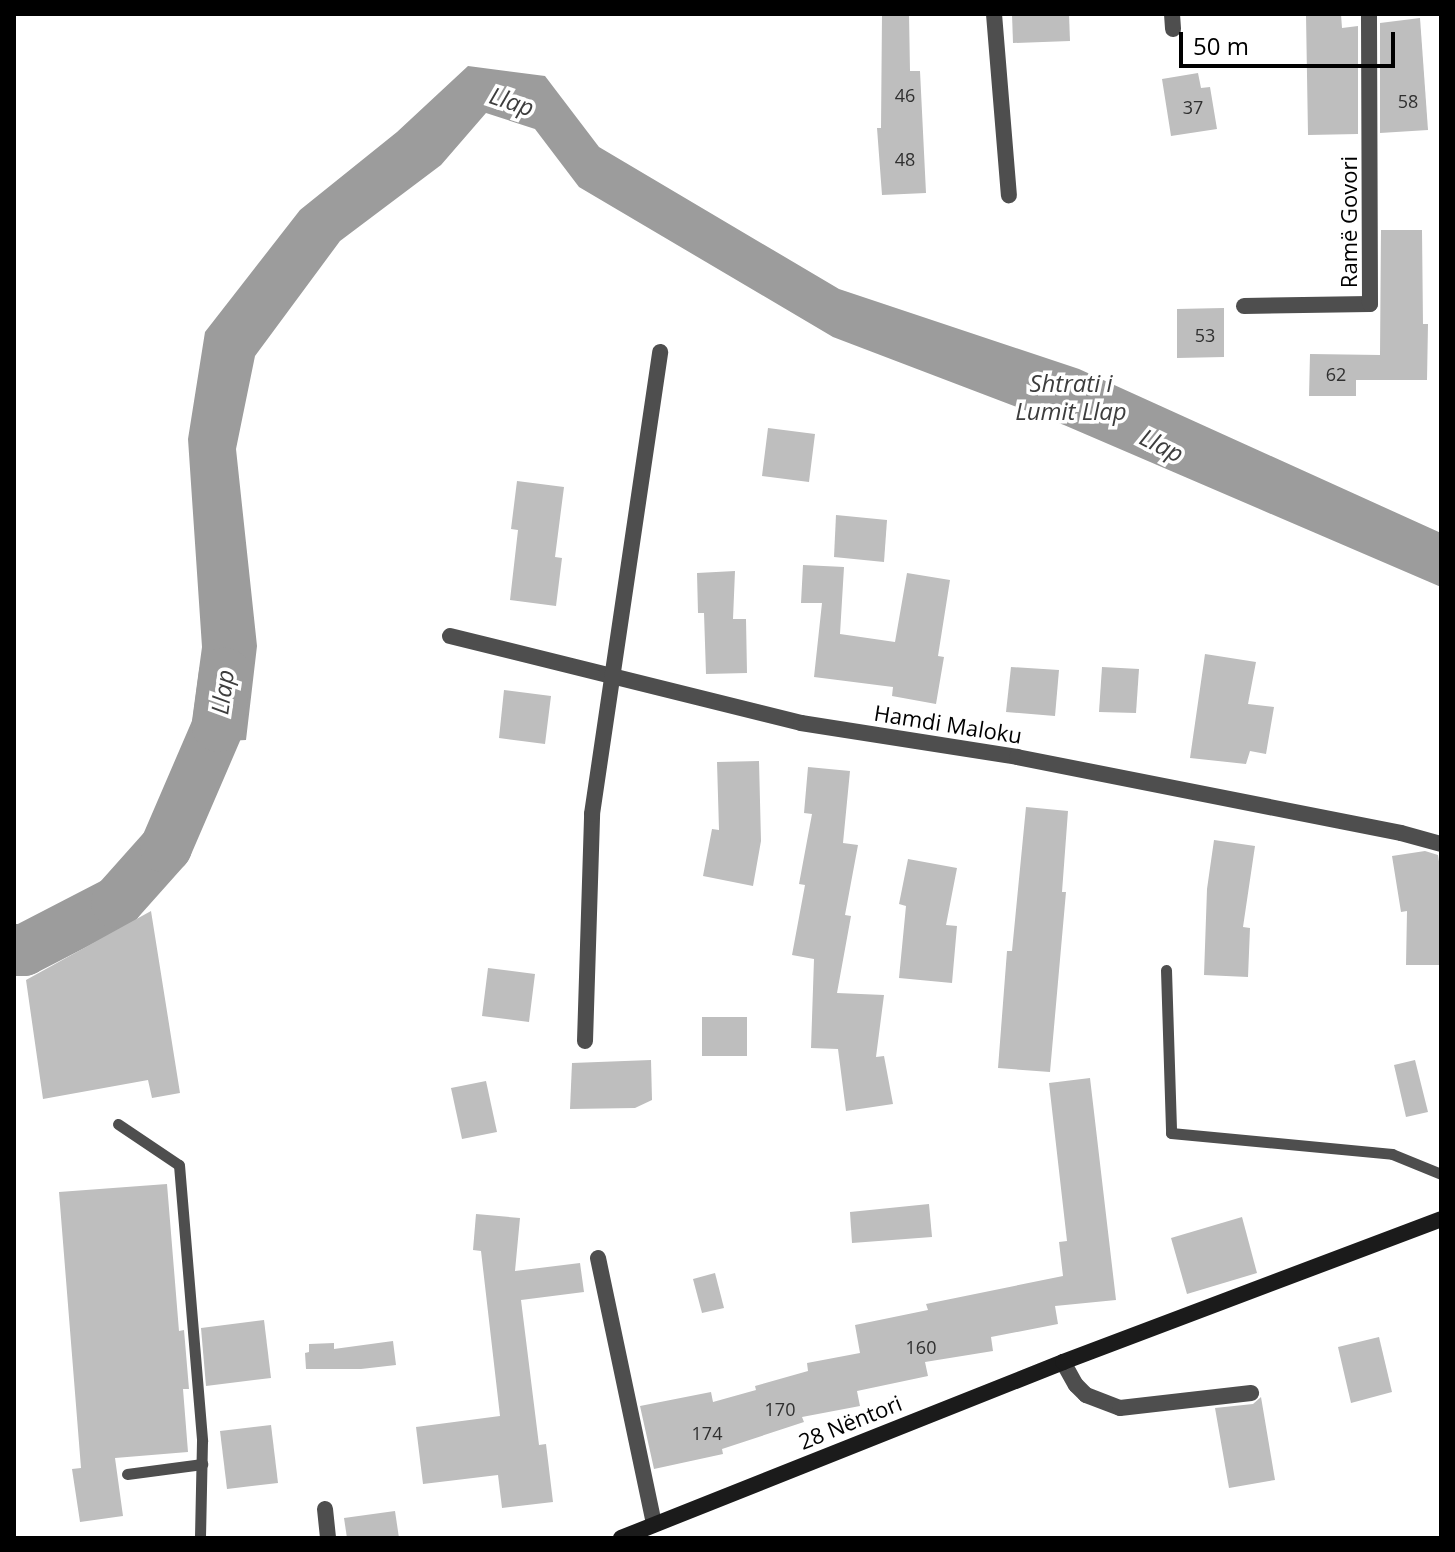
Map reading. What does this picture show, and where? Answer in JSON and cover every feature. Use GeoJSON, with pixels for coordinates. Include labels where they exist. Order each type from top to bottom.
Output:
{"type":"FeatureCollection","features":[{"type":"Feature","properties":{"kind":"main road","name":"28 Nëntori"},"geometry":{"type":"LineString","coordinates":[[621,1538],[1063,1362],[1441,1219]]}},
{"type":"Feature","properties":{"kind":"street"},"geometry":{"type":"LineString","coordinates":[[994,14],[1009,195]]}},
{"type":"Feature","properties":{"kind":"street","name":"Ramë Govori"},"geometry":{"type":"LineString","coordinates":[[1244,306],[1370,304],[1369,14]]}},
{"type":"Feature","properties":{"kind":"street"},"geometry":{"type":"LineString","coordinates":[[585,1041],[592,814],[660,352]]}},
{"type":"Feature","properties":{"kind":"street","name":"Hamdi Maloku"},"geometry":{"type":"LineString","coordinates":[[450,636],[801,723],[1017,757],[1401,833],[1441,844]]}},
{"type":"Feature","properties":{"kind":"street"},"geometry":{"type":"LineString","coordinates":[[598,1258],[654,1524]]}},
{"type":"Feature","properties":{"kind":"street"},"geometry":{"type":"LineString","coordinates":[[1063,1362],[1076,1385],[1086,1395],[1120,1408],[1251,1393]]}},
{"type":"Feature","properties":{"kind":"street"},"geometry":{"type":"LineString","coordinates":[[325,1509],[328,1538]]}},
{"type":"Feature","properties":{"kind":"lane"},"geometry":{"type":"LineString","coordinates":[[1166,970],[1171,1133],[1392,1154],[1441,1174]]}},
{"type":"Feature","properties":{"kind":"lane"},"geometry":{"type":"LineString","coordinates":[[118,1124],[179,1165],[202,1464],[200,1538]]}},
{"type":"Feature","properties":{"kind":"lane"},"geometry":{"type":"LineString","coordinates":[[127,1474],[202,1464]]}},
{"type":"Feature","properties":{"kind":"water","name":"Shtrati i Lumit Llap"},"geometry":{"type":"Polygon","coordinates":[[[468,66],[545,76],[599,147],[839,289],[1079,369],[1441,533],[1441,587],[1064,425],[833,337],[579,187],[535,129],[486,113],[441,165],[340,241],[255,356],[236,449],[257,646],[246,740],[189,743],[202,647],[188,439],[205,332],[300,210],[397,132],[468,66]]]}},
{"type":"Feature","properties":{"kind":"building"},"geometry":{"type":"Polygon","coordinates":[[[882,14],[909,14],[910,71],[920,71],[926,193],[882,195],[877,128],[881,128],[882,14]]]}},
{"type":"Feature","properties":{"kind":"building"},"geometry":{"type":"Polygon","coordinates":[[[1012,14],[1069,14],[1070,41],[1013,43],[1012,14]]]}},
{"type":"Feature","properties":{"kind":"building"},"geometry":{"type":"Polygon","coordinates":[[[1341,14],[1342,28],[1358,26],[1358,134],[1308,135],[1306,15],[1341,14]]]}},
{"type":"Feature","properties":{"kind":"building"},"geometry":{"type":"Polygon","coordinates":[[[1420,18],[1428,130],[1380,133],[1380,23],[1420,18]]]}},
{"type":"Feature","properties":{"kind":"building"},"geometry":{"type":"Polygon","coordinates":[[[1198,73],[1201,88],[1210,87],[1217,129],[1171,136],[1162,79],[1198,73]]]}},
{"type":"Feature","properties":{"kind":"building"},"geometry":{"type":"Polygon","coordinates":[[[1381,230],[1422,230],[1423,324],[1428,324],[1427,380],[1356,380],[1356,396],[1309,396],[1310,354],[1380,355],[1381,230]]]}},
{"type":"Feature","properties":{"kind":"building"},"geometry":{"type":"Polygon","coordinates":[[[1224,308],[1224,357],[1177,358],[1177,309],[1224,308]]]}},
{"type":"Feature","properties":{"kind":"building"},"geometry":{"type":"Polygon","coordinates":[[[768,428],[815,434],[809,482],[762,476],[768,428]]]}},
{"type":"Feature","properties":{"kind":"building"},"geometry":{"type":"Polygon","coordinates":[[[517,481],[564,487],[555,557],[562,558],[556,606],[510,600],[518,530],[511,529],[517,481]]]}},
{"type":"Feature","properties":{"kind":"building"},"geometry":{"type":"Polygon","coordinates":[[[836,515],[887,520],[884,562],[834,557],[836,515]]]}},
{"type":"Feature","properties":{"kind":"building"},"geometry":{"type":"Polygon","coordinates":[[[803,565],[844,567],[840,634],[895,642],[907,573],[950,580],[938,656],[944,657],[936,704],[892,696],[893,687],[814,677],[822,603],[801,603],[803,565]]]}},
{"type":"Feature","properties":{"kind":"building"},"geometry":{"type":"Polygon","coordinates":[[[735,571],[733,619],[746,619],[747,673],[706,674],[704,613],[698,613],[697,573],[735,571]]]}},
{"type":"Feature","properties":{"kind":"building"},"geometry":{"type":"Polygon","coordinates":[[[1205,654],[1256,662],[1248,704],[1274,707],[1266,754],[1250,751],[1246,764],[1190,758],[1205,654]]]}},
{"type":"Feature","properties":{"kind":"building"},"geometry":{"type":"Polygon","coordinates":[[[1011,667],[1059,670],[1055,716],[1006,712],[1011,667]]]}},
{"type":"Feature","properties":{"kind":"building"},"geometry":{"type":"Polygon","coordinates":[[[1102,667],[1139,669],[1136,713],[1099,712],[1102,667]]]}},
{"type":"Feature","properties":{"kind":"building"},"geometry":{"type":"Polygon","coordinates":[[[504,690],[551,696],[545,744],[499,738],[504,690]]]}},
{"type":"Feature","properties":{"kind":"building"},"geometry":{"type":"Polygon","coordinates":[[[759,761],[761,841],[753,886],[703,876],[712,829],[719,830],[717,762],[759,761]]]}},
{"type":"Feature","properties":{"kind":"building"},"geometry":{"type":"Polygon","coordinates":[[[808,767],[850,771],[843,843],[858,845],[845,915],[851,916],[837,993],[884,995],[876,1057],[884,1056],[893,1104],[846,1111],[838,1049],[811,1048],[814,959],[792,955],[805,885],[799,884],[812,814],[804,813],[808,767]]]}},
{"type":"Feature","properties":{"kind":"building"},"geometry":{"type":"Polygon","coordinates":[[[1026,807],[1068,811],[1062,892],[1066,892],[1050,1072],[998,1068],[1007,951],[1012,951],[1026,807]]]}},
{"type":"Feature","properties":{"kind":"building"},"geometry":{"type":"Polygon","coordinates":[[[1214,840],[1255,846],[1243,927],[1250,928],[1248,977],[1204,975],[1207,889],[1214,840]]]}},
{"type":"Feature","properties":{"kind":"building"},"geometry":{"type":"Polygon","coordinates":[[[1425,851],[1438,855],[1441,875],[1441,965],[1406,965],[1407,911],[1401,912],[1392,856],[1425,851]]]}},
{"type":"Feature","properties":{"kind":"building"},"geometry":{"type":"Polygon","coordinates":[[[908,859],[957,868],[946,925],[957,926],[952,983],[899,978],[906,906],[899,904],[908,859]]]}},
{"type":"Feature","properties":{"kind":"building"},"geometry":{"type":"Polygon","coordinates":[[[151,911],[180,1093],[152,1098],[148,1080],[43,1099],[26,980],[151,911]]]}},
{"type":"Feature","properties":{"kind":"building"},"geometry":{"type":"Polygon","coordinates":[[[488,968],[535,974],[529,1022],[482,1016],[488,968]]]}},
{"type":"Feature","properties":{"kind":"building"},"geometry":{"type":"Polygon","coordinates":[[[702,1017],[747,1017],[747,1056],[702,1056],[702,1017]]]}},
{"type":"Feature","properties":{"kind":"building"},"geometry":{"type":"Polygon","coordinates":[[[651,1060],[652,1100],[635,1108],[570,1109],[572,1063],[651,1060]]]}},
{"type":"Feature","properties":{"kind":"building"},"geometry":{"type":"Polygon","coordinates":[[[1415,1060],[1428,1112],[1406,1117],[1394,1065],[1415,1060]]]}},
{"type":"Feature","properties":{"kind":"building"},"geometry":{"type":"Polygon","coordinates":[[[1090,1078],[1116,1300],[1055,1306],[1058,1324],[991,1337],[993,1351],[925,1362],[928,1376],[857,1391],[860,1406],[802,1417],[804,1422],[722,1449],[723,1454],[654,1469],[640,1406],[711,1392],[713,1402],[756,1390],[755,1386],[808,1371],[807,1363],[860,1353],[855,1325],[928,1310],[926,1304],[1063,1276],[1059,1242],[1067,1241],[1049,1083],[1090,1078]]]}},
{"type":"Feature","properties":{"kind":"building"},"geometry":{"type":"Polygon","coordinates":[[[486,1081],[497,1132],[462,1139],[451,1088],[486,1081]]]}},
{"type":"Feature","properties":{"kind":"building"},"geometry":{"type":"Polygon","coordinates":[[[167,1184],[179,1331],[184,1330],[189,1389],[183,1389],[188,1452],[115,1458],[123,1516],[80,1522],[72,1469],[81,1468],[59,1192],[167,1184]]]}},
{"type":"Feature","properties":{"kind":"building"},"geometry":{"type":"Polygon","coordinates":[[[929,1204],[932,1237],[852,1243],[850,1212],[929,1204]]]}},
{"type":"Feature","properties":{"kind":"building"},"geometry":{"type":"Polygon","coordinates":[[[476,1214],[520,1218],[515,1271],[580,1263],[584,1292],[521,1300],[539,1445],[546,1444],[553,1502],[502,1508],[498,1475],[423,1484],[416,1427],[500,1416],[481,1251],[473,1250],[476,1214]]]}},
{"type":"Feature","properties":{"kind":"building"},"geometry":{"type":"Polygon","coordinates":[[[1242,1217],[1257,1273],[1187,1294],[1171,1238],[1242,1217]]]}},
{"type":"Feature","properties":{"kind":"building"},"geometry":{"type":"Polygon","coordinates":[[[715,1273],[724,1308],[702,1313],[693,1279],[715,1273]]]}},
{"type":"Feature","properties":{"kind":"building"},"geometry":{"type":"Polygon","coordinates":[[[264,1320],[271,1378],[206,1386],[201,1328],[264,1320]]]}},
{"type":"Feature","properties":{"kind":"building"},"geometry":{"type":"Polygon","coordinates":[[[1379,1337],[1392,1392],[1351,1403],[1338,1347],[1379,1337]]]}},
{"type":"Feature","properties":{"kind":"building"},"geometry":{"type":"Polygon","coordinates":[[[393,1341],[396,1365],[361,1369],[306,1369],[305,1353],[309,1352],[309,1344],[334,1343],[334,1349],[393,1341]]]}},
{"type":"Feature","properties":{"kind":"building"},"geometry":{"type":"Polygon","coordinates":[[[1261,1397],[1275,1480],[1229,1488],[1215,1408],[1253,1404],[1261,1397]]]}},
{"type":"Feature","properties":{"kind":"building"},"geometry":{"type":"Polygon","coordinates":[[[271,1425],[278,1483],[227,1489],[220,1431],[271,1425]]]}},
{"type":"Feature","properties":{"kind":"building"},"geometry":{"type":"Polygon","coordinates":[[[395,1511],[399,1538],[347,1538],[344,1518],[395,1511]]]}},
{"type":"Feature","properties":{"kind":"waterway","name":"Llap"},"geometry":{"type":"LineString","coordinates":[[14,950],[24,950],[117,902],[166,847],[218,726],[225,673]]}}]}
